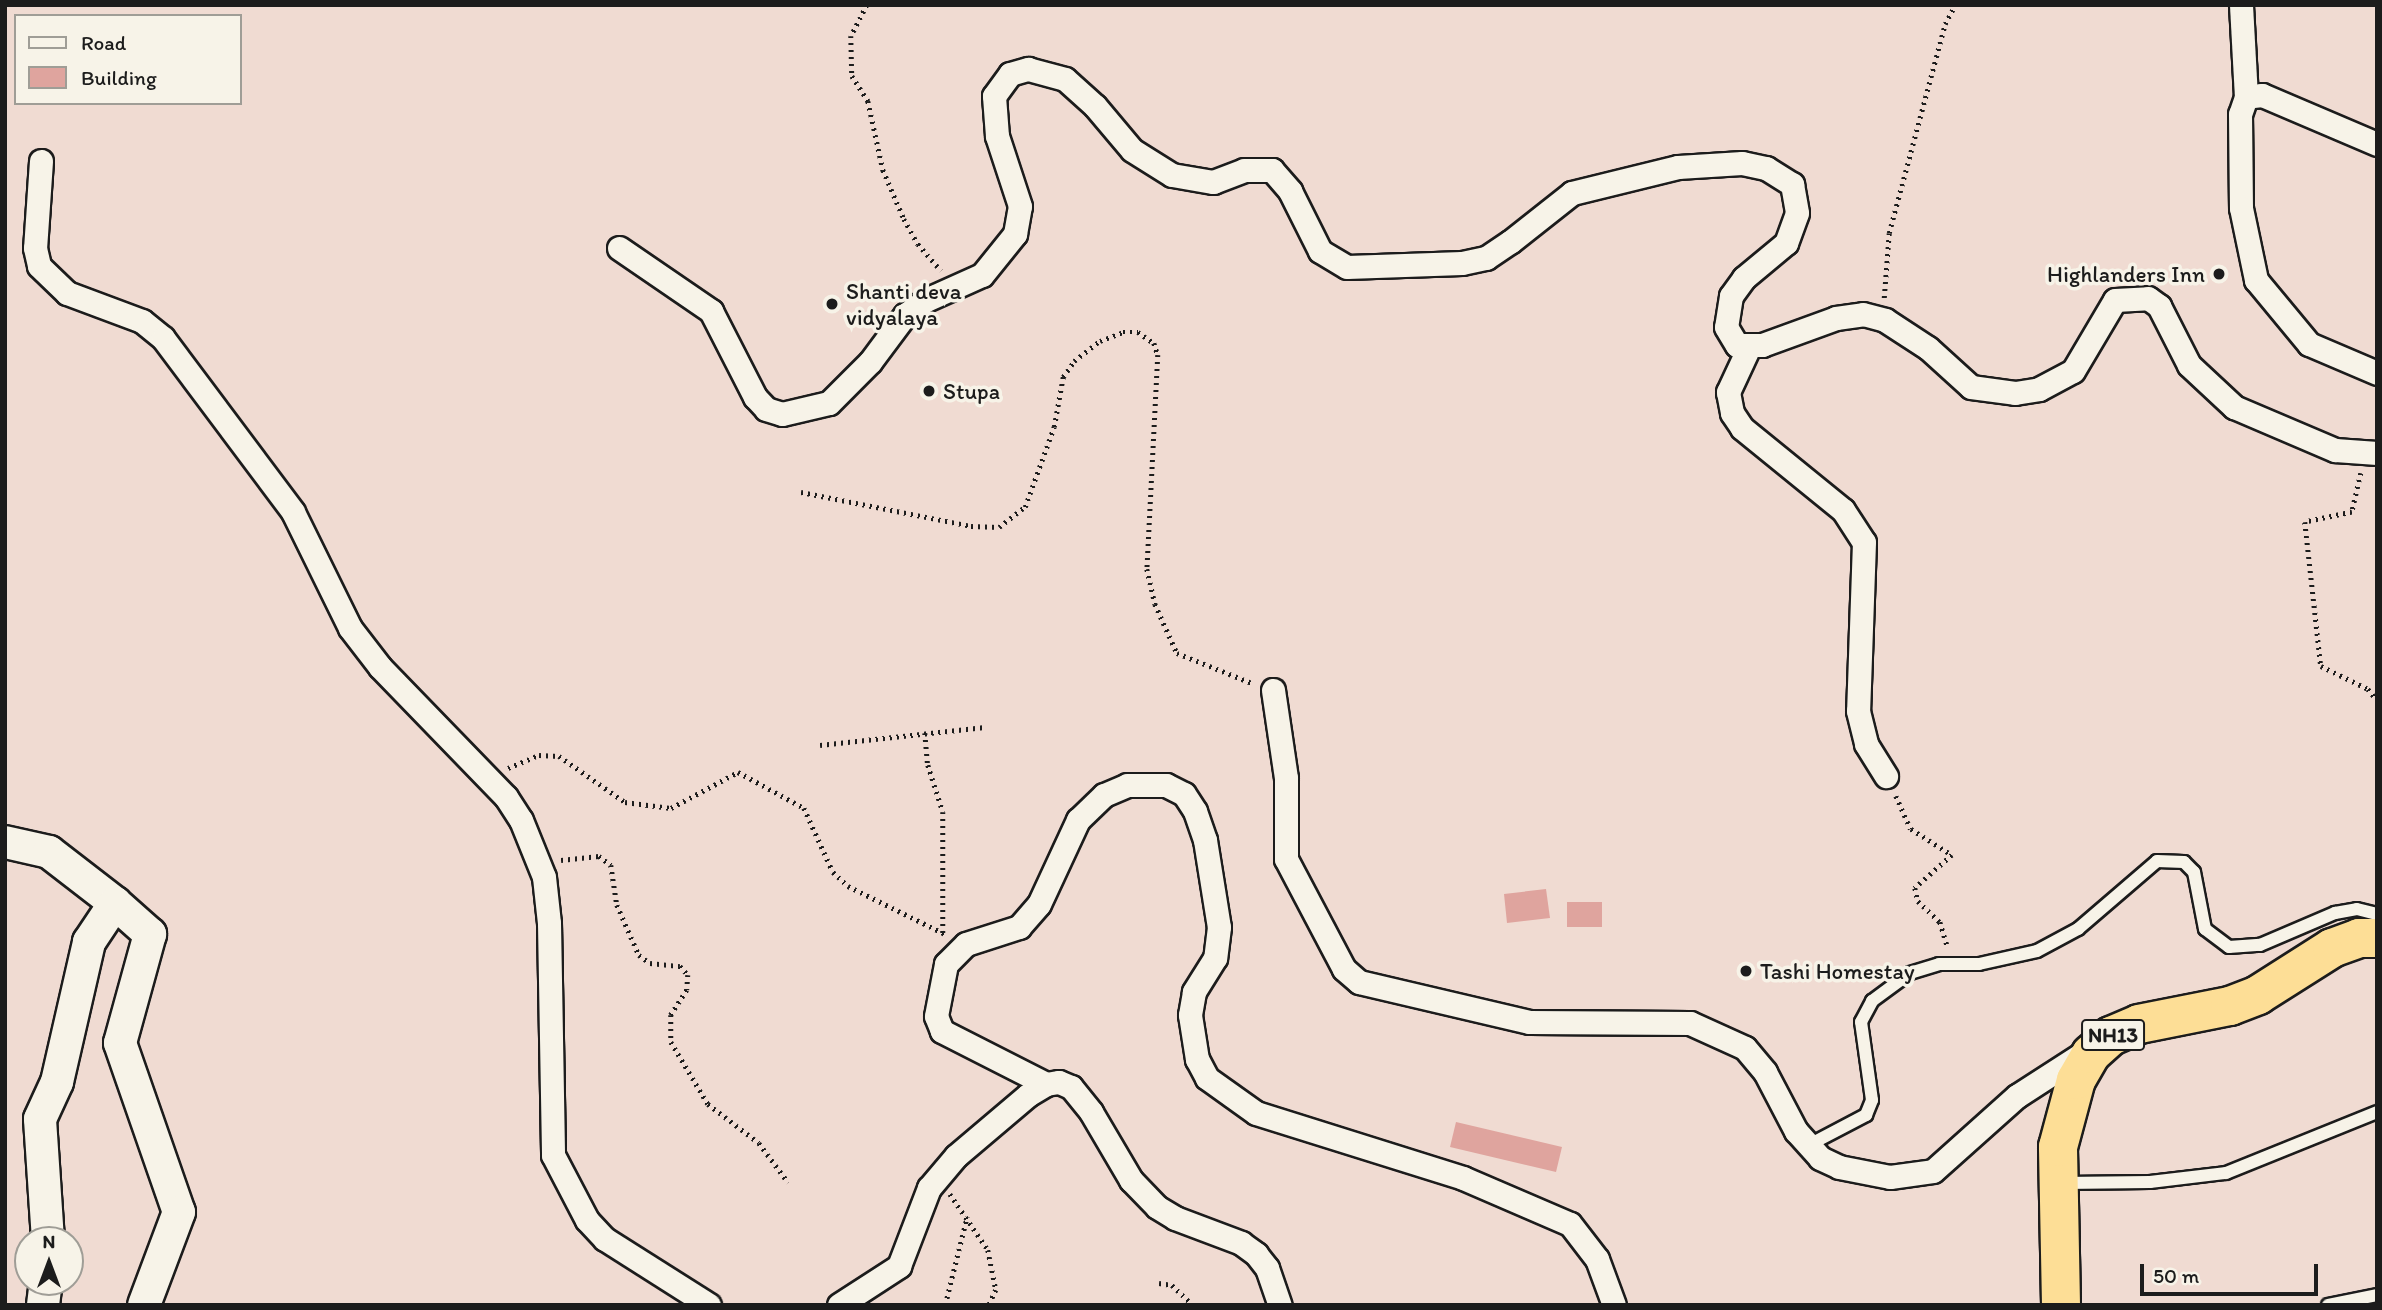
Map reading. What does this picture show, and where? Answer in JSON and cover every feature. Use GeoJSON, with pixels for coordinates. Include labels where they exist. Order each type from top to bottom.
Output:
{"type":"FeatureCollection","features":[{"type":"Feature","properties":{"kind":"highway","name":"NH13"},"geometry":{"type":"LineString","coordinates":[[2061,1305],[2055,1183],[2058,1147],[2076,1080],[2091,1054],[2111,1036],[2139,1024],[2230,1006],[2258,995],[2332,948],[2359,938],[2377,938]]}},
{"type":"Feature","properties":{"kind":"street"},"geometry":{"type":"LineString","coordinates":[[2241,5],[2246,97],[2240,114],[2241,197],[2256,280],[2309,344],[2377,373]]}},
{"type":"Feature","properties":{"kind":"street"},"geometry":{"type":"LineString","coordinates":[[619,248],[711,311],[755,397],[766,409],[782,414],[829,403],[870,362],[905,315],[926,300],[958,289],[982,275],[1016,234],[1020,206],[997,136],[995,96],[1010,74],[1028,69],[1065,79],[1095,106],[1132,150],[1172,175],[1213,182],[1244,170],[1272,170],[1290,191],[1320,251],[1347,267],[1462,264],[1486,258],[1572,193],[1678,167],[1742,163],[1766,169],[1792,184],[1797,213],[1786,243],[1744,278],[1731,296],[1726,316],[1728,335],[1737,345],[1749,347],[1836,318],[1863,314],[1885,320],[1928,348],[1971,387],[2015,393],[2039,390],[2073,371],[2115,300],[2148,299],[2159,306],[2189,365],[2234,407],[2335,450],[2371,454]]}},
{"type":"Feature","properties":{"kind":"street"},"geometry":{"type":"LineString","coordinates":[[2246,97],[2262,95],[2310,112],[2377,144]]}},
{"type":"Feature","properties":{"kind":"street"},"geometry":{"type":"LineString","coordinates":[[41,160],[35,248],[39,266],[67,292],[142,321],[163,338],[293,512],[358,638],[418,709],[490,778],[521,820],[540,864],[549,923],[553,1155],[587,1220],[605,1239],[709,1305]]}},
{"type":"Feature","properties":{"kind":"street"},"geometry":{"type":"LineString","coordinates":[[1749,347],[1728,392],[1732,413],[1742,428],[1843,510],[1864,542],[1858,711],[1866,744],[1886,776]]}},
{"type":"Feature","properties":{"kind":"street"},"geometry":{"type":"LineString","coordinates":[[1273,690],[1286,778],[1286,859],[1344,970],[1359,982],[1529,1021],[1690,1023],[1745,1048],[1765,1072],[1807,1146],[1839,1167],[1890,1177],[1933,1171],[2017,1096],[2111,1036]]}},
{"type":"Feature","properties":{"kind":"street"},"geometry":{"type":"LineString","coordinates":[[1280,1305],[1267,1268],[1256,1254],[1241,1242],[1175,1218],[1157,1207],[1131,1180],[1070,1087],[1046,1084],[942,1031],[936,1016],[938,990],[946,964],[966,944],[1019,927],[1038,904],[1078,820],[1104,795],[1147,783],[1166,785],[1184,794],[1205,840],[1220,941],[1195,992],[1190,1015],[1197,1059],[1207,1078],[1256,1113],[1463,1178],[1570,1224],[1597,1259],[1614,1305]]}},
{"type":"Feature","properties":{"kind":"street"},"geometry":{"type":"LineString","coordinates":[[5,842],[48,852],[115,903],[150,934],[120,1043],[179,1212],[144,1305]]}},
{"type":"Feature","properties":{"kind":"street"},"geometry":{"type":"LineString","coordinates":[[47,1226],[40,1119],[57,1082],[89,942],[115,903]]}},
{"type":"Feature","properties":{"kind":"street"},"geometry":{"type":"LineString","coordinates":[[839,1305],[899,1266],[937,1177],[1046,1084]]}},
{"type":"Feature","properties":{"kind":"lane"},"geometry":{"type":"LineString","coordinates":[[1807,1146],[1866,1115],[1872,1100],[1861,1022],[1872,1001],[1910,973],[1948,964],[1979,964],[2037,951],[2078,929],[2139,874],[2169,859],[2185,862],[2194,872],[2206,929],[2229,947],[2260,945],[2335,914],[2357,909],[2377,914]]}},
{"type":"Feature","properties":{"kind":"lane"},"geometry":{"type":"LineString","coordinates":[[2055,1183],[2150,1182],[2226,1173],[2377,1112]]}},
{"type":"Feature","properties":{"kind":"lane"},"geometry":{"type":"LineString","coordinates":[[2329,1305],[2377,1295]]}},
{"type":"Feature","properties":{"kind":"path"},"geometry":{"type":"LineString","coordinates":[[867,5],[851,36],[852,76],[868,101],[883,170],[904,219],[918,244],[958,289]]}},
{"type":"Feature","properties":{"kind":"path"},"geometry":{"type":"LineString","coordinates":[[1885,320],[1889,233],[1945,24],[1955,5]]}},
{"type":"Feature","properties":{"kind":"path"},"geometry":{"type":"LineString","coordinates":[[801,492],[971,526],[999,527],[1025,507],[1054,427],[1063,377],[1074,361],[1100,341],[1123,332],[1138,332],[1154,343],[1158,355],[1147,569],[1166,638],[1177,653],[1200,665],[1273,690]]}},
{"type":"Feature","properties":{"kind":"path"},"geometry":{"type":"LineString","coordinates":[[2371,454],[2352,512],[2305,522],[2321,666],[2326,672],[2368,689],[2377,701]]}},
{"type":"Feature","properties":{"kind":"path"},"geometry":{"type":"LineString","coordinates":[[820,745],[985,727]]}},
{"type":"Feature","properties":{"kind":"path"},"geometry":{"type":"LineString","coordinates":[[925,733],[928,765],[943,812],[943,933]]}},
{"type":"Feature","properties":{"kind":"path"},"geometry":{"type":"LineString","coordinates":[[490,778],[540,755],[559,756],[625,802],[671,808],[738,772],[804,808],[832,872],[848,886],[966,944]]}},
{"type":"Feature","properties":{"kind":"path"},"geometry":{"type":"LineString","coordinates":[[1886,776],[1911,829],[1952,855],[1915,888],[1918,901],[1934,913],[1945,933],[1948,964]]}},
{"type":"Feature","properties":{"kind":"path"},"geometry":{"type":"LineString","coordinates":[[540,864],[587,855],[599,856],[611,864],[617,905],[639,955],[650,963],[680,966],[688,975],[687,990],[671,1015],[671,1042],[708,1104],[759,1143],[788,1182]]}},
{"type":"Feature","properties":{"kind":"path"},"geometry":{"type":"LineString","coordinates":[[937,1177],[967,1216],[988,1250],[996,1290],[989,1305]]}},
{"type":"Feature","properties":{"kind":"path"},"geometry":{"type":"LineString","coordinates":[[945,1305],[967,1216]]}},
{"type":"Feature","properties":{"kind":"path"},"geometry":{"type":"LineString","coordinates":[[1159,1283],[1172,1285],[1192,1305]]}},
{"type":"Feature","properties":{"kind":"building"},"geometry":{"type":"Polygon","coordinates":[[[1546,889],[1550,918],[1507,923],[1504,894],[1546,889]]]}},
{"type":"Feature","properties":{"kind":"building"},"geometry":{"type":"Polygon","coordinates":[[[1567,902],[1602,902],[1602,927],[1567,927],[1567,902]]]}},
{"type":"Feature","properties":{"kind":"building"},"geometry":{"type":"Polygon","coordinates":[[[1456,1122],[1562,1147],[1556,1172],[1450,1147],[1456,1122]]]}},
{"type":"Feature","properties":{"kind":"place","name":"Highlanders Inn"},"geometry":{"type":"Point","coordinates":[2219,274]}},
{"type":"Feature","properties":{"kind":"place","name":"Shanti deva vidyalaya"},"geometry":{"type":"Point","coordinates":[832,304]}},
{"type":"Feature","properties":{"kind":"place","name":"Stupa"},"geometry":{"type":"Point","coordinates":[929,391]}},
{"type":"Feature","properties":{"kind":"place","name":"Tashi Homestay"},"geometry":{"type":"Point","coordinates":[1746,971]}}]}
